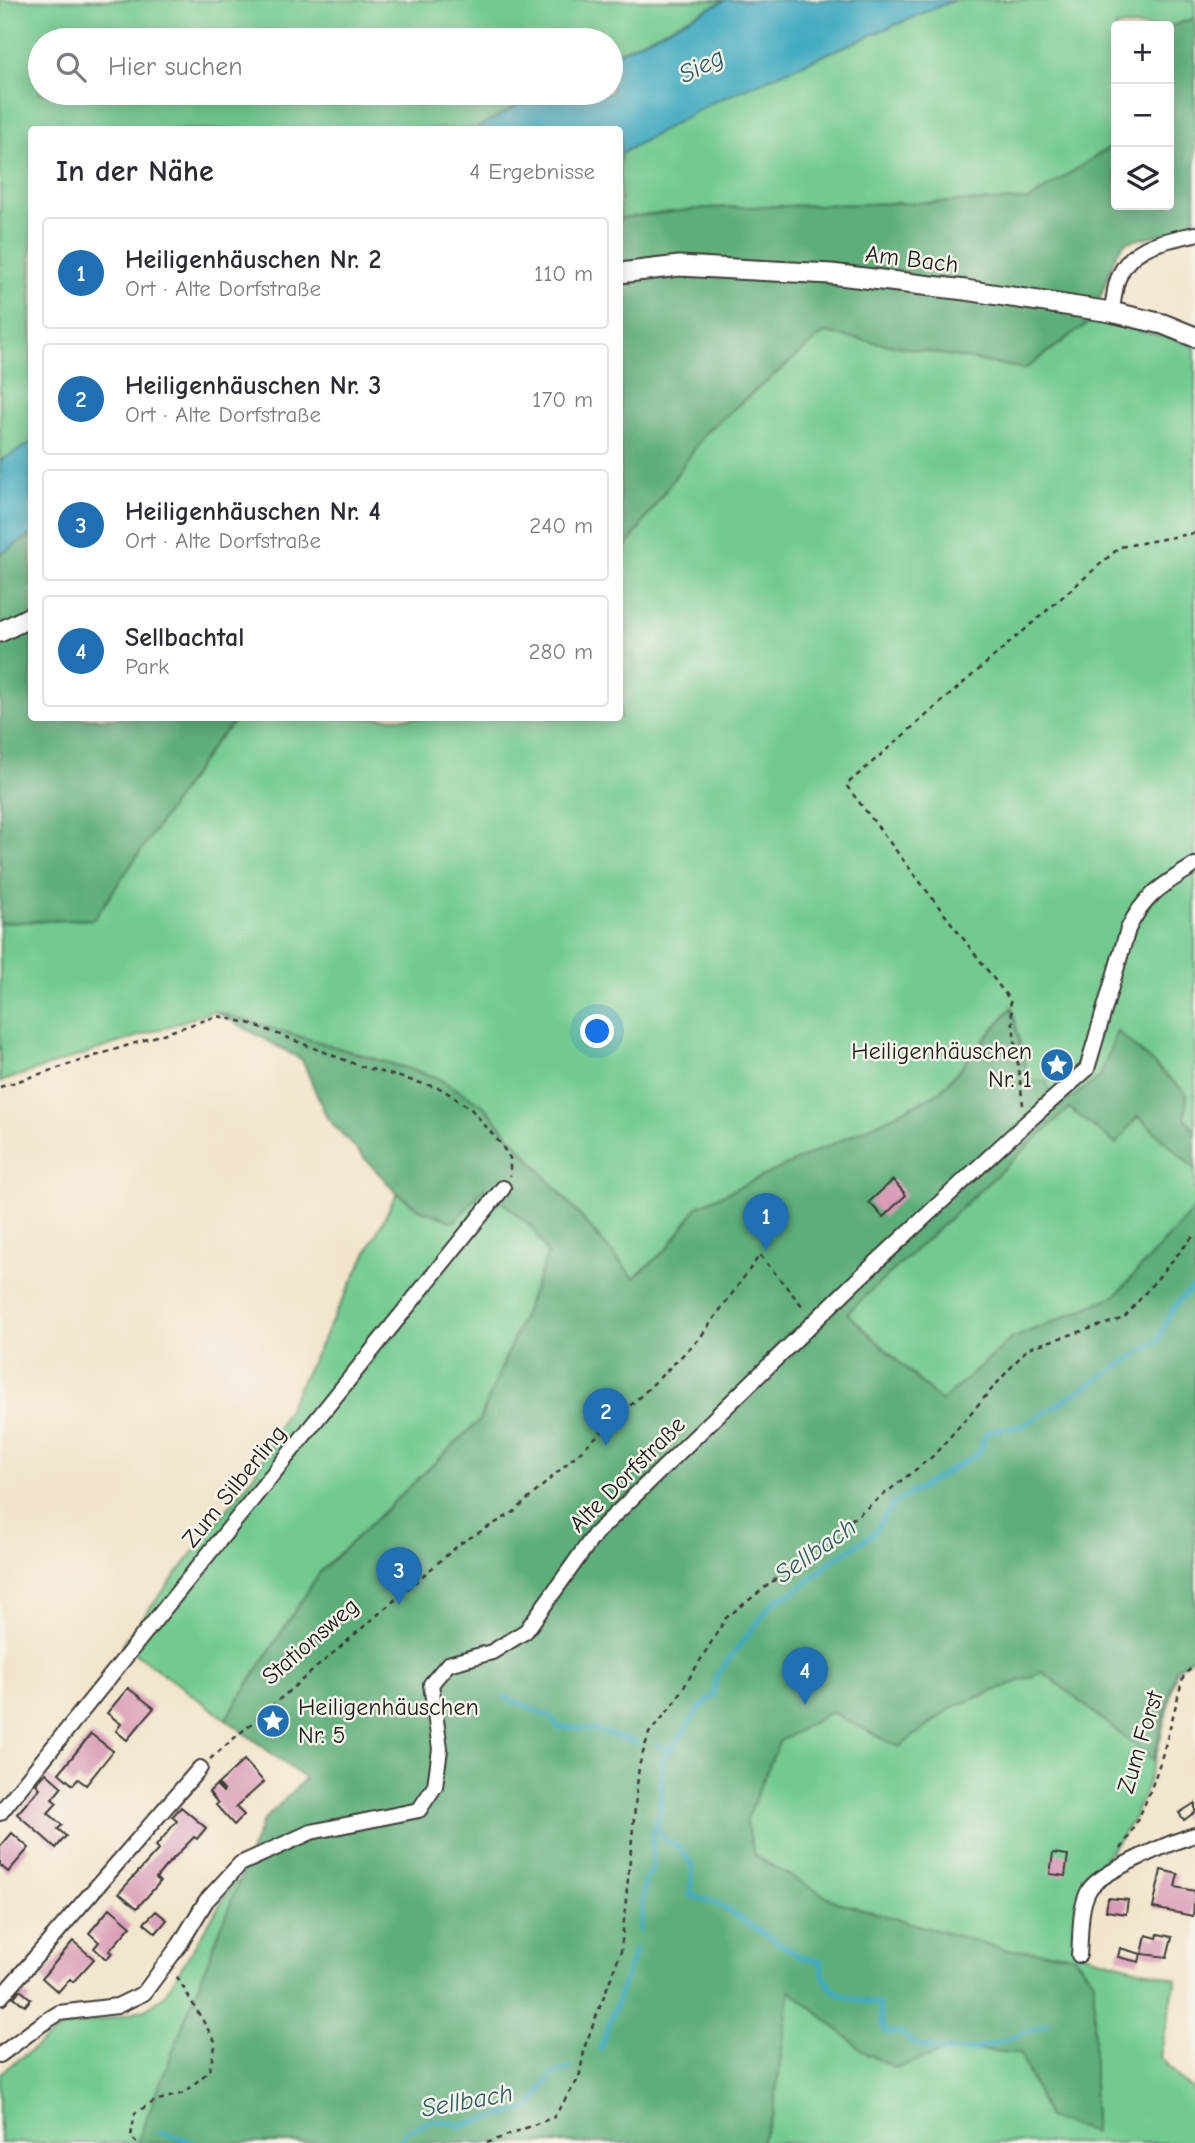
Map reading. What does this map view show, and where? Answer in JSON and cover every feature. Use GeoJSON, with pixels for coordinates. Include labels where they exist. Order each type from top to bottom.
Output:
{"type":"FeatureCollection","features":[{"type":"Feature","properties":{"kind":"street"},"geometry":{"type":"LineString","coordinates":[[1111,312],[1118,278],[1133,254],[1158,242],[1195,234]]}},
{"type":"Feature","properties":{"kind":"street","name":"Am Bach"},"geometry":{"type":"LineString","coordinates":[[623,273],[679,266],[831,274],[965,290],[1111,312],[1163,324],[1195,337]]}},
{"type":"Feature","properties":{"kind":"street"},"geometry":{"type":"LineString","coordinates":[[0,632],[28,618]]}},
{"type":"Feature","properties":{"kind":"street","name":"Alte Dorfstraße"},"geometry":{"type":"LineString","coordinates":[[0,2055],[59,2013],[117,2006],[144,1993],[206,1901],[240,1864],[311,1832],[419,1810],[435,1786],[440,1749],[431,1684],[448,1664],[492,1652],[526,1631],[595,1534],[815,1321],[1087,1069],[1128,929],[1136,913],[1155,890],[1195,865]]}},
{"type":"Feature","properties":{"kind":"street","name":"Zum Silberling"},"geometry":{"type":"LineString","coordinates":[[0,1813],[503,1188]]}},
{"type":"Feature","properties":{"kind":"street"},"geometry":{"type":"LineString","coordinates":[[0,1998],[200,1768]]}},
{"type":"Feature","properties":{"kind":"street"},"geometry":{"type":"LineString","coordinates":[[1079,1955],[1082,1915],[1090,1889],[1112,1871],[1195,1835]]}},
{"type":"Feature","properties":{"kind":"path"},"geometry":{"type":"LineString","coordinates":[[1026,1123],[1010,1000],[846,785],[1120,547],[1195,533]]}},
{"type":"Feature","properties":{"kind":"path"},"geometry":{"type":"LineString","coordinates":[[0,1087],[218,1016],[252,1024],[360,1066],[442,1089],[471,1109],[510,1158],[510,1174],[503,1188]]}},
{"type":"Feature","properties":{"kind":"path"},"geometry":{"type":"LineString","coordinates":[[487,2143],[554,2117],[579,2078],[585,2046],[621,1951],[639,1766],[649,1733],[673,1705],[726,1618],[933,1456],[1028,1348],[1124,1318],[1195,1234]]}},
{"type":"Feature","properties":{"kind":"path","name":"Stationsweg"},"geometry":{"type":"LineString","coordinates":[[200,1768],[461,1543],[514,1511],[645,1394],[699,1339],[760,1255],[815,1321]]}},
{"type":"Feature","properties":{"kind":"path","name":"Zum Forst"},"geometry":{"type":"LineString","coordinates":[[1112,1871],[1117,1856],[1137,1824],[1161,1766],[1184,1674],[1195,1666]]}},
{"type":"Feature","properties":{"kind":"path"},"geometry":{"type":"LineString","coordinates":[[137,2143],[131,2136],[135,2113],[155,2101],[184,2093],[209,2071],[216,2043],[168,1961]]}},
{"type":"Feature","properties":{"kind":"green space"},"geometry":{"type":"Polygon","coordinates":[[[0,0],[726,0],[623,50],[623,28],[28,28],[28,105],[518,105],[480,126],[28,126],[28,445],[0,461],[0,0]]]}},
{"type":"Feature","properties":{"kind":"green space"},"geometry":{"type":"Polygon","coordinates":[[[954,0],[1195,0],[1195,18],[1174,25],[1174,21],[1111,21],[1111,146],[1029,200],[707,208],[623,218],[623,152],[711,103],[954,0]]]}},
{"type":"Feature","properties":{"kind":"green space"},"geometry":{"type":"Polygon","coordinates":[[[1195,18],[1195,227],[1126,242],[1116,254],[1092,320],[1025,369],[824,333],[706,432],[623,552],[623,218],[707,208],[1029,200],[1111,146],[1111,210],[1174,210],[1174,25],[1195,18]]]}},
{"type":"Feature","properties":{"kind":"green space"},"geometry":{"type":"Polygon","coordinates":[[[1092,320],[1179,340],[1195,347],[1195,1130],[1117,1031],[1100,1077],[1055,1111],[1028,1081],[1012,1008],[940,1092],[698,1206],[668,1248],[634,1278],[483,1105],[436,1077],[214,1011],[0,1082],[0,923],[94,919],[215,742],[235,721],[623,721],[623,552],[706,432],[824,333],[1025,369],[1092,320]]]}},
{"type":"Feature","properties":{"kind":"green space"},"geometry":{"type":"Polygon","coordinates":[[[28,537],[28,721],[235,721],[215,742],[94,919],[0,923],[0,554],[28,537]]]}},
{"type":"Feature","properties":{"kind":"green space"},"geometry":{"type":"Polygon","coordinates":[[[1012,1007],[1028,1081],[1046,1080],[1055,1110],[1100,1077],[1117,1031],[1187,1094],[1185,1118],[1195,1130],[1195,1169],[1138,1116],[1116,1144],[1069,1108],[847,1313],[941,1402],[1011,1339],[1115,1296],[1195,1208],[1195,1656],[1176,1669],[1153,1760],[1043,1672],[955,1706],[899,1747],[831,1712],[779,1742],[746,1821],[755,1856],[837,1902],[1003,1949],[1073,1955],[1094,1980],[1094,2132],[1048,2118],[1020,2053],[951,2049],[896,2068],[867,2054],[790,1990],[773,2115],[760,2143],[137,2143],[262,1822],[305,1779],[226,1719],[320,1572],[480,1420],[548,1255],[534,1229],[485,1187],[454,1222],[419,1209],[397,1193],[327,1118],[302,1060],[214,1011],[436,1077],[483,1105],[634,1278],[668,1248],[698,1206],[940,1092],[1012,1007]]]}},
{"type":"Feature","properties":{"kind":"green space"},"geometry":{"type":"Polygon","coordinates":[[[1069,1107],[1116,1143],[1138,1116],[1195,1169],[1195,1208],[1115,1296],[1011,1339],[941,1402],[847,1313],[1069,1107]]]}},
{"type":"Feature","properties":{"kind":"green space"},"geometry":{"type":"Polygon","coordinates":[[[485,1187],[534,1229],[548,1255],[480,1420],[320,1572],[226,1719],[122,1644],[254,1475],[397,1193],[419,1209],[485,1187]]]}},
{"type":"Feature","properties":{"kind":"green space"},"geometry":{"type":"Polygon","coordinates":[[[1195,1656],[1177,1669],[1154,1761],[1135,1815],[1093,1877],[1086,1898],[1076,1952],[1176,1979],[1160,2057],[1195,2091],[1195,2143],[0,2143],[0,2073],[63,2027],[145,2009],[164,1996],[232,1885],[254,1871],[437,1724],[1195,1656]]]}},
{"type":"Feature","properties":{"kind":"water","name":"Sieg"},"geometry":{"type":"Polygon","coordinates":[[[726,0],[954,0],[711,103],[623,152],[623,126],[480,126],[518,105],[623,105],[623,50],[726,0]]]}},
{"type":"Feature","properties":{"kind":"water"},"geometry":{"type":"Polygon","coordinates":[[[28,445],[28,537],[0,554],[0,461],[28,445]]]}},
{"type":"Feature","properties":{"kind":"building"},"geometry":{"type":"Polygon","coordinates":[[[893,1180],[906,1195],[883,1217],[869,1202],[893,1180]]]}},
{"type":"Feature","properties":{"kind":"building"},"geometry":{"type":"Polygon","coordinates":[[[128,1688],[154,1708],[127,1740],[116,1731],[121,1724],[107,1713],[128,1688]]]}},
{"type":"Feature","properties":{"kind":"building"},"geometry":{"type":"Polygon","coordinates":[[[278,1709],[290,1720],[284,1728],[271,1716],[278,1709]]]}},
{"type":"Feature","properties":{"kind":"building"},"geometry":{"type":"Polygon","coordinates":[[[91,1734],[113,1751],[86,1785],[78,1779],[73,1785],[59,1773],[91,1734]]]}},
{"type":"Feature","properties":{"kind":"building"},"geometry":{"type":"Polygon","coordinates":[[[244,1760],[264,1782],[236,1807],[244,1815],[234,1825],[216,1805],[218,1803],[209,1792],[216,1785],[223,1792],[218,1784],[244,1760]]]}},
{"type":"Feature","properties":{"kind":"building"},"geometry":{"type":"Polygon","coordinates":[[[46,1773],[62,1787],[52,1799],[57,1803],[48,1813],[62,1825],[58,1829],[66,1836],[56,1848],[17,1814],[40,1788],[36,1784],[46,1773]]]}},
{"type":"Feature","properties":{"kind":"building"},"geometry":{"type":"Polygon","coordinates":[[[1195,1803],[1195,1812],[1184,1820],[1179,1813],[1195,1803]]]}},
{"type":"Feature","properties":{"kind":"building"},"geometry":{"type":"Polygon","coordinates":[[[181,1807],[206,1828],[165,1867],[156,1878],[160,1882],[137,1908],[119,1893],[159,1849],[156,1846],[177,1821],[172,1817],[181,1807]]]}},
{"type":"Feature","properties":{"kind":"building"},"geometry":{"type":"Polygon","coordinates":[[[12,1833],[29,1848],[8,1872],[0,1865],[0,1847],[12,1833]]]}},
{"type":"Feature","properties":{"kind":"building"},"geometry":{"type":"Polygon","coordinates":[[[1053,1853],[1068,1855],[1065,1876],[1050,1874],[1053,1853]]]}},
{"type":"Feature","properties":{"kind":"building"},"geometry":{"type":"Polygon","coordinates":[[[1161,1870],[1178,1874],[1175,1887],[1195,1891],[1193,1916],[1153,1908],[1161,1870]]]}},
{"type":"Feature","properties":{"kind":"building"},"geometry":{"type":"Polygon","coordinates":[[[1108,1898],[1128,1900],[1126,1914],[1106,1911],[1108,1898]]]}},
{"type":"Feature","properties":{"kind":"building"},"geometry":{"type":"Polygon","coordinates":[[[110,1908],[131,1926],[109,1951],[112,1953],[106,1959],[94,1948],[99,1942],[89,1933],[110,1908]]]}},
{"type":"Feature","properties":{"kind":"building"},"geometry":{"type":"Polygon","coordinates":[[[156,1911],[167,1920],[156,1933],[144,1923],[156,1911]]]}},
{"type":"Feature","properties":{"kind":"building"},"geometry":{"type":"Polygon","coordinates":[[[1158,1934],[1172,1937],[1167,1957],[1142,1954],[1146,1935],[1157,1938],[1158,1934]]]}},
{"type":"Feature","properties":{"kind":"building"},"geometry":{"type":"Polygon","coordinates":[[[73,1941],[94,1959],[73,1982],[70,1979],[58,1992],[42,1978],[73,1941]]]}},
{"type":"Feature","properties":{"kind":"building"},"geometry":{"type":"Polygon","coordinates":[[[1120,1948],[1141,1954],[1139,1962],[1118,1957],[1120,1948]]]}},
{"type":"Feature","properties":{"kind":"building"},"geometry":{"type":"Polygon","coordinates":[[[20,1990],[31,1999],[25,2006],[14,1997],[20,1990]]]}},
{"type":"Feature","properties":{"kind":"waterway","name":"Sellbach"},"geometry":{"type":"LineString","coordinates":[[640,1930],[645,1879],[653,1870],[652,1831],[660,1815],[663,1757],[672,1749],[698,1710],[714,1695],[716,1676],[775,1600],[798,1590],[830,1562],[873,1534],[893,1504],[979,1453],[987,1432],[1023,1426],[1158,1341],[1172,1311],[1195,1287]]}},
{"type":"Feature","properties":{"kind":"waterway"},"geometry":{"type":"LineString","coordinates":[[505,1697],[552,1718],[558,1727],[594,1729],[637,1743]]}},
{"type":"Feature","properties":{"kind":"waterway"},"geometry":{"type":"LineString","coordinates":[[657,1746],[671,1749]]}},
{"type":"Feature","properties":{"kind":"waterway"},"geometry":{"type":"LineString","coordinates":[[655,1825],[665,1840],[680,1848],[693,1867],[690,1895],[718,1904],[799,1956],[821,1962],[823,1973],[833,1989],[840,1994],[878,2004],[885,2032],[903,2033],[908,2039],[924,2047],[961,2051],[989,2046],[1047,2024]]}},
{"type":"Feature","properties":{"kind":"waterway","name":"Sellbach"},"geometry":{"type":"LineString","coordinates":[[600,2049],[636,1949]]}},
{"type":"Feature","properties":{"kind":"waterway","name":"Sellbach"},"geometry":{"type":"LineString","coordinates":[[400,2143],[405,2132],[434,2120],[461,2125],[530,2108],[551,2075],[571,2067]]}},
{"type":"Feature","properties":{"kind":"waterway"},"geometry":{"type":"LineString","coordinates":[[160,2132],[194,2143]]}},
{"type":"Feature","properties":{"kind":"place","name":"Heiligenhäuschen Nr. 1"},"geometry":{"type":"Point","coordinates":[1057,1065]}},
{"type":"Feature","properties":{"kind":"place","name":"Heiligenhäuschen Nr. 2"},"geometry":{"type":"Point","coordinates":[766,1251]}},
{"type":"Feature","properties":{"kind":"place","name":"Heiligenhäuschen Nr. 3"},"geometry":{"type":"Point","coordinates":[606,1446]}},
{"type":"Feature","properties":{"kind":"place","name":"Heiligenhäuschen Nr. 4"},"geometry":{"type":"Point","coordinates":[399,1605]}},
{"type":"Feature","properties":{"kind":"place","name":"Sellbachtal"},"geometry":{"type":"Point","coordinates":[805,1705]}},
{"type":"Feature","properties":{"kind":"place","name":"Heiligenhäuschen Nr. 5"},"geometry":{"type":"Point","coordinates":[273,1721]}}]}
